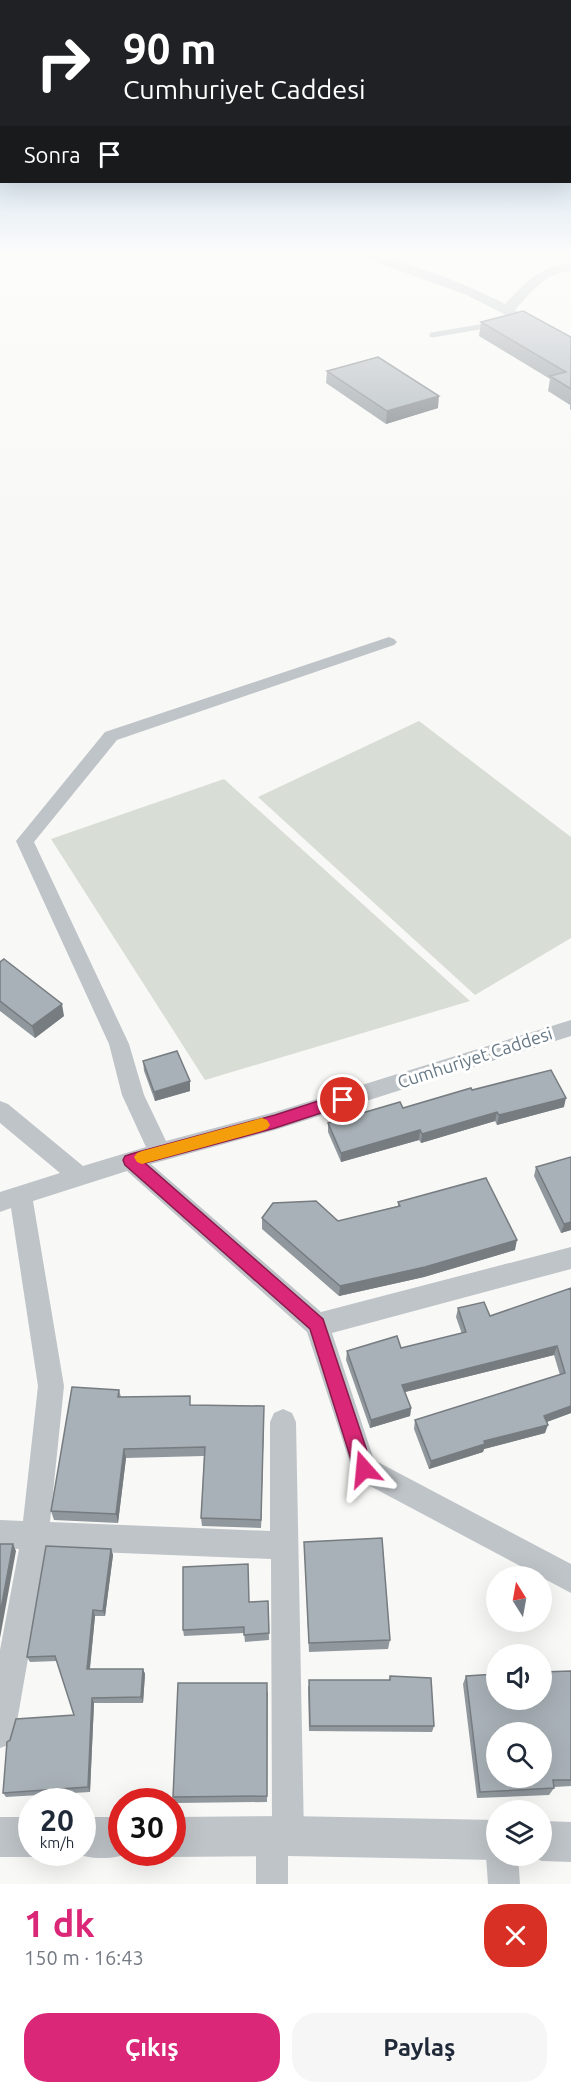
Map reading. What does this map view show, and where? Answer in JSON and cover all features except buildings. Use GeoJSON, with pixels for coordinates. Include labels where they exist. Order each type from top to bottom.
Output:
{"type":"FeatureCollection","features":[{"type":"Feature","properties":{"kind":"street"},"geometry":{"type":"LineString","coordinates":[[160,1153],[132,1095],[119,1044],[25,841],[111,736],[389,642]]}},
{"type":"Feature","properties":{"kind":"street","name":"Cumhuriyet Caddesi"},"geometry":{"type":"LineString","coordinates":[[10,1199],[131,1160],[275,1121],[571,1028]]}},
{"type":"Feature","properties":{"kind":"street"},"geometry":{"type":"LineString","coordinates":[[0,1110],[81,1178]]}},
{"type":"Feature","properties":{"kind":"street"},"geometry":{"type":"LineString","coordinates":[[131,1160],[317,1325],[364,1469],[571,1579]]}},
{"type":"Feature","properties":{"kind":"street"},"geometry":{"type":"LineString","coordinates":[[0,1733],[35,1536],[51,1386],[10,1199]]}},
{"type":"Feature","properties":{"kind":"street"},"geometry":{"type":"LineString","coordinates":[[317,1325],[571,1258]]}},
{"type":"Feature","properties":{"kind":"street"},"geometry":{"type":"LineString","coordinates":[[272,1884],[280,1836],[284,1546],[283,1422]]}},
{"type":"Feature","properties":{"kind":"street"},"geometry":{"type":"LineString","coordinates":[[0,1534],[284,1546]]}},
{"type":"Feature","properties":{"kind":"street"},"geometry":{"type":"LineString","coordinates":[[0,1837],[18,1837]]}},
{"type":"Feature","properties":{"kind":"street"},"geometry":{"type":"LineString","coordinates":[[186,1837],[486,1840]]}},
{"type":"Feature","properties":{"kind":"street"},"geometry":{"type":"LineString","coordinates":[[552,1841],[571,1842]]}},
{"type":"Feature","properties":{"kind":"street"},"geometry":{"type":"LineString","coordinates":[[503,1866],[504,1884]]}},
{"type":"Feature","properties":{"kind":"shaded area"},"geometry":{"type":"Polygon","coordinates":[[[419,721],[571,837],[571,938],[475,995],[258,797],[419,721]]]}},
{"type":"Feature","properties":{"kind":"shaded area"},"geometry":{"type":"Polygon","coordinates":[[[224,779],[470,1001],[205,1080],[51,839],[224,779]]]}},
{"type":"Feature","properties":{"kind":"slow traffic"},"geometry":{"type":"LineString","coordinates":[[142,1157],[262,1125]]}},
{"type":"Feature","properties":{"kind":"route"},"geometry":{"type":"LineString","coordinates":[[343,1100],[131,1160],[317,1325],[364,1469]]}}]}
